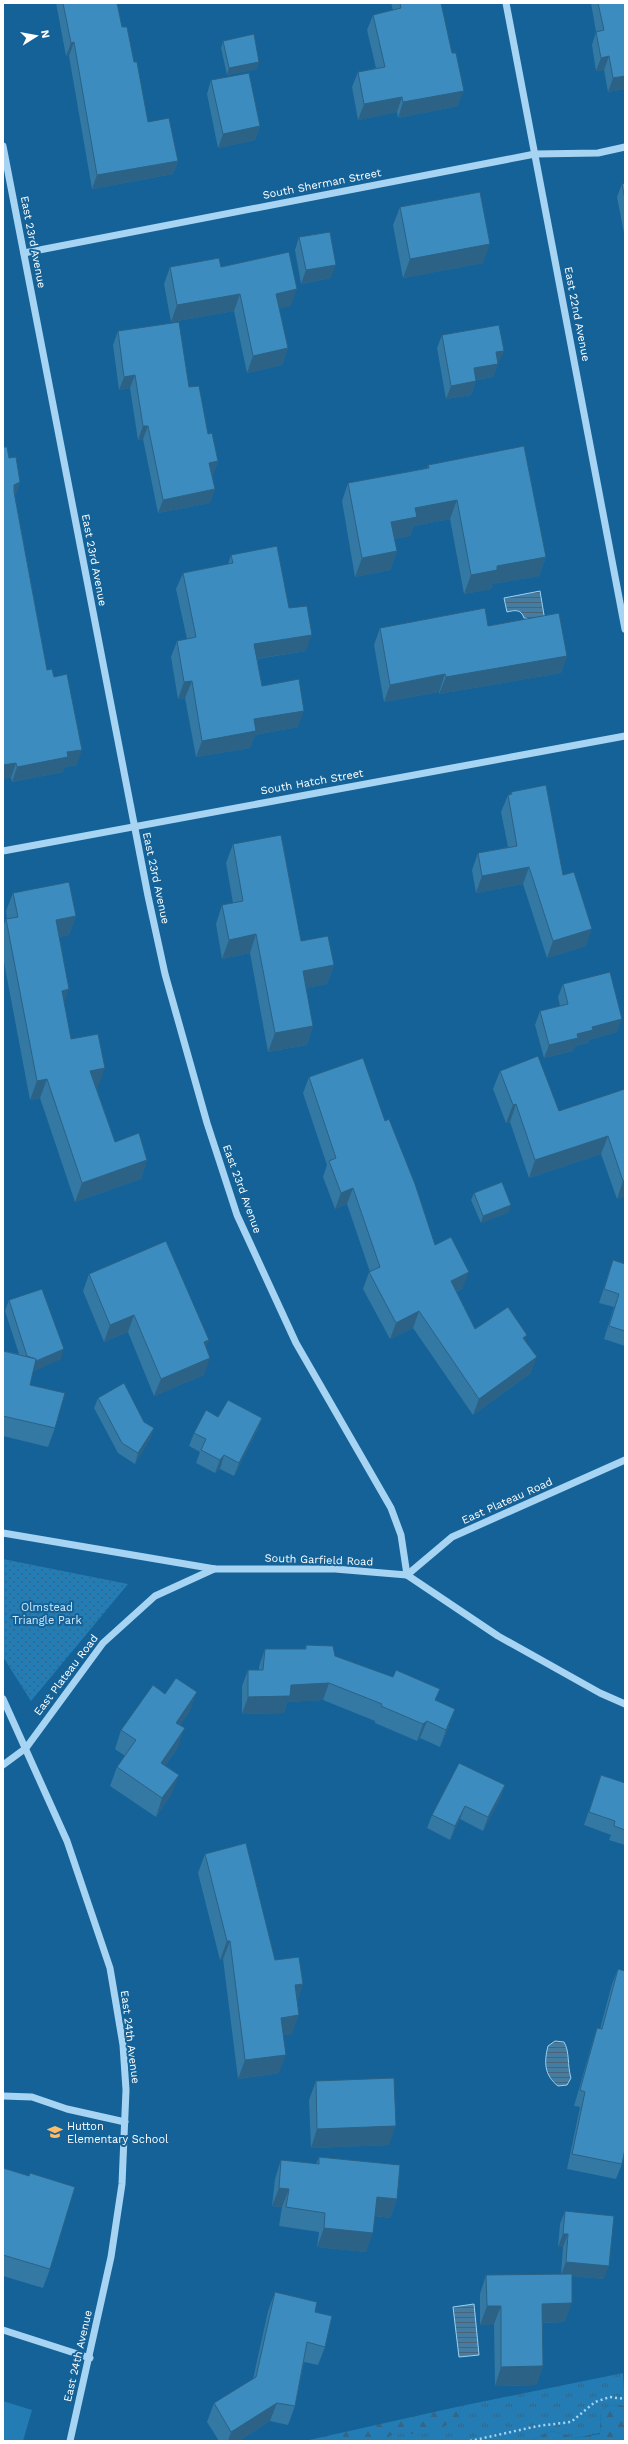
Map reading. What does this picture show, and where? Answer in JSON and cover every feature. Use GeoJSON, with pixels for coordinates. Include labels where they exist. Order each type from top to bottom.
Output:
{"type":"FeatureCollection","features":[{"type":"Feature","properties":{"kind":"street","name":"East 22nd Avenue"},"geometry":{"type":"LineString","coordinates":[[506,3],[625,629]]}},
{"type":"Feature","properties":{"kind":"street","name":"East 23rd Avenue"},"geometry":{"type":"LineString","coordinates":[[3,146],[134,827],[166,974],[207,1123],[235,1208],[296,1343],[391,1508],[401,1535],[407,1576]]}},
{"type":"Feature","properties":{"kind":"street","name":"South Sherman Street"},"geometry":{"type":"LineString","coordinates":[[24,253],[535,154],[598,153],[625,147]]}},
{"type":"Feature","properties":{"kind":"street","name":"South Hatch Street"},"geometry":{"type":"LineString","coordinates":[[3,851],[625,736]]}},
{"type":"Feature","properties":{"kind":"street","name":"East Plateau Road"},"geometry":{"type":"LineString","coordinates":[[407,1576],[452,1537],[625,1460]]}},
{"type":"Feature","properties":{"kind":"street","name":"South Garfield Road"},"geometry":{"type":"LineString","coordinates":[[3,1533],[215,1569],[335,1569],[407,1576],[498,1636],[600,1693],[625,1704]]}},
{"type":"Feature","properties":{"kind":"street","name":"East Plateau Road"},"geometry":{"type":"LineString","coordinates":[[3,1765],[26,1748],[103,1642],[155,1596],[215,1569]]}},
{"type":"Feature","properties":{"kind":"street","name":"East 24th Avenue"},"geometry":{"type":"LineString","coordinates":[[3,1699],[67,1841],[110,1968],[123,2045],[126,2090],[122,2184],[111,2257],[90,2358],[70,2441]]}},
{"type":"Feature","properties":{"kind":"street"},"geometry":{"type":"LineString","coordinates":[[3,2096],[32,2097],[68,2109],[125,2122]]}},
{"type":"Feature","properties":{"kind":"street"},"geometry":{"type":"LineString","coordinates":[[3,2330],[90,2358]]}},
{"type":"Feature","properties":{"kind":"path"},"geometry":{"type":"LineString","coordinates":[[470,2441],[538,2426],[571,2422],[595,2402],[610,2397],[625,2400]]}},
{"type":"Feature","properties":{"kind":"green space","name":"Olmstead Triangle Park"},"geometry":{"type":"Polygon","coordinates":[[[3,1559],[128,1584],[31,1701],[3,1657],[3,1559]]]}},
{"type":"Feature","properties":{"kind":"green space"},"geometry":{"type":"Polygon","coordinates":[[[623,2373],[625,2406],[611,2405],[601,2410],[600,2433],[576,2438],[552,2431],[529,2441],[384,2441],[395,2433],[404,2432],[423,2434],[436,2430],[458,2418],[461,2406],[623,2373]]]}},
{"type":"Feature","properties":{"kind":"green space"},"geometry":{"type":"Polygon","coordinates":[[[3,2401],[32,2410],[23,2441],[3,2441],[3,2401]]]}},
{"type":"Feature","properties":{"kind":"green space"},"geometry":{"type":"Polygon","coordinates":[[[611,2405],[625,2406],[625,2441],[529,2441],[552,2431],[576,2438],[600,2434],[601,2410],[611,2405]]]}},
{"type":"Feature","properties":{"kind":"green space"},"geometry":{"type":"Polygon","coordinates":[[[461,2406],[458,2418],[427,2434],[400,2432],[395,2433],[384,2441],[309,2440],[461,2406]]]}},
{"type":"Feature","properties":{"kind":"shaded area"},"geometry":{"type":"Polygon","coordinates":[[[540,591],[545,621],[524,618],[521,613],[517,611],[507,612],[504,598],[540,591]]]}},
{"type":"Feature","properties":{"kind":"shaded area"},"geometry":{"type":"Polygon","coordinates":[[[555,2041],[564,2042],[566,2046],[571,2078],[567,2085],[558,2086],[553,2082],[546,2068],[548,2046],[555,2041]]]}},
{"type":"Feature","properties":{"kind":"shaded area"},"geometry":{"type":"Polygon","coordinates":[[[474,2304],[479,2355],[459,2357],[453,2307],[474,2304]]]}},
{"type":"Feature","properties":{"kind":"building"},"geometry":{"type":"Polygon","coordinates":[[[63,3],[117,3],[122,27],[127,27],[134,62],[137,62],[148,122],[169,118],[178,161],[97,175],[74,42],[71,43],[63,3]]]}},
{"type":"Feature","properties":{"kind":"building"},"geometry":{"type":"Polygon","coordinates":[[[400,3],[441,3],[452,53],[456,53],[464,91],[403,102],[402,97],[364,104],[358,72],[385,67],[373,15],[401,8],[400,3]]]}},
{"type":"Feature","properties":{"kind":"building"},"geometry":{"type":"Polygon","coordinates":[[[598,3],[625,3],[625,76],[613,78],[609,56],[601,58],[596,32],[604,30],[598,3]]]}},
{"type":"Feature","properties":{"kind":"building"},"geometry":{"type":"Polygon","coordinates":[[[254,34],[259,62],[229,68],[223,41],[254,34]]]}},
{"type":"Feature","properties":{"kind":"building"},"geometry":{"type":"Polygon","coordinates":[[[249,73],[260,126],[223,134],[211,80],[249,73]]]}},
{"type":"Feature","properties":{"kind":"building"},"geometry":{"type":"Polygon","coordinates":[[[625,183],[625,199],[622,184],[625,183]]]}},
{"type":"Feature","properties":{"kind":"building"},"geometry":{"type":"Polygon","coordinates":[[[480,192],[490,244],[410,259],[400,207],[480,192]]]}},
{"type":"Feature","properties":{"kind":"building"},"geometry":{"type":"Polygon","coordinates":[[[330,232],[336,265],[306,270],[299,237],[330,232]]]}},
{"type":"Feature","properties":{"kind":"building"},"geometry":{"type":"Polygon","coordinates":[[[289,252],[297,289],[276,294],[288,348],[253,356],[240,294],[177,305],[170,267],[219,258],[221,267],[289,252]]]}},
{"type":"Feature","properties":{"kind":"building"},"geometry":{"type":"Polygon","coordinates":[[[179,322],[189,387],[199,386],[208,434],[212,433],[218,461],[209,463],[215,489],[163,500],[148,426],[143,426],[135,375],[124,377],[118,331],[179,322]]]}},
{"type":"Feature","properties":{"kind":"building"},"geometry":{"type":"Polygon","coordinates":[[[499,325],[504,351],[496,352],[498,364],[474,368],[476,381],[451,386],[442,335],[499,325]]]}},
{"type":"Feature","properties":{"kind":"building"},"geometry":{"type":"Polygon","coordinates":[[[524,446],[546,557],[497,566],[497,570],[471,575],[457,500],[415,508],[417,517],[391,522],[397,551],[362,558],[348,483],[429,468],[428,465],[524,446]]]}},
{"type":"Feature","properties":{"kind":"building"},"geometry":{"type":"Polygon","coordinates":[[[3,447],[7,447],[9,458],[16,457],[20,482],[14,485],[14,492],[47,670],[52,669],[54,677],[67,674],[82,750],[67,752],[68,757],[17,767],[16,763],[3,765],[3,447]]]}},
{"type":"Feature","properties":{"kind":"building"},"geometry":{"type":"Polygon","coordinates":[[[277,546],[289,608],[307,606],[312,635],[254,644],[262,686],[299,679],[304,711],[254,719],[256,731],[202,741],[192,681],[184,682],[177,641],[196,637],[183,573],[233,563],[231,555],[277,546]]]}},
{"type":"Feature","properties":{"kind":"building"},"geometry":{"type":"Polygon","coordinates":[[[485,608],[488,626],[559,613],[567,656],[446,677],[445,674],[390,685],[380,628],[485,608]]]}},
{"type":"Feature","properties":{"kind":"building"},"geometry":{"type":"Polygon","coordinates":[[[546,785],[563,875],[574,872],[592,929],[553,941],[529,867],[482,876],[478,853],[517,846],[508,795],[512,794],[511,792],[546,785]]]}},
{"type":"Feature","properties":{"kind":"building"},"geometry":{"type":"Polygon","coordinates":[[[281,835],[301,941],[328,936],[334,965],[303,971],[313,1026],[275,1033],[256,934],[229,940],[222,905],[243,901],[233,844],[281,835]]]}},
{"type":"Feature","properties":{"kind":"building"},"geometry":{"type":"Polygon","coordinates":[[[69,882],[76,916],[56,920],[69,989],[62,991],[71,1039],[98,1034],[105,1068],[90,1071],[115,1142],[139,1133],[147,1160],[82,1183],[47,1079],[37,1081],[6,919],[18,917],[13,893],[69,882]]]}},
{"type":"Feature","properties":{"kind":"building"},"geometry":{"type":"Polygon","coordinates":[[[610,972],[622,1019],[592,1027],[593,1030],[577,1034],[578,1038],[549,1045],[540,1011],[568,1004],[563,984],[610,972]]]}},
{"type":"Feature","properties":{"kind":"building"},"geometry":{"type":"Polygon","coordinates":[[[538,1056],[559,1111],[625,1089],[625,1180],[623,1181],[608,1136],[535,1160],[516,1104],[513,1105],[500,1071],[538,1056]]]}},
{"type":"Feature","properties":{"kind":"building"},"geometry":{"type":"Polygon","coordinates":[[[363,1058],[385,1121],[389,1119],[415,1184],[435,1245],[451,1237],[469,1272],[451,1281],[475,1329],[508,1307],[527,1335],[523,1338],[537,1357],[479,1399],[419,1311],[396,1323],[369,1272],[380,1267],[353,1188],[341,1193],[329,1161],[336,1158],[309,1077],[363,1058]]]}},
{"type":"Feature","properties":{"kind":"building"},"geometry":{"type":"Polygon","coordinates":[[[502,1182],[511,1205],[483,1216],[474,1193],[502,1182]]]}},
{"type":"Feature","properties":{"kind":"building"},"geometry":{"type":"Polygon","coordinates":[[[166,1241],[209,1340],[204,1342],[210,1358],[161,1379],[134,1315],[110,1325],[89,1274],[166,1241]]]}},
{"type":"Feature","properties":{"kind":"building"},"geometry":{"type":"Polygon","coordinates":[[[613,1260],[625,1264],[625,1331],[609,1326],[619,1294],[604,1289],[613,1260]]]}},
{"type":"Feature","properties":{"kind":"building"},"geometry":{"type":"Polygon","coordinates":[[[42,1289],[64,1349],[36,1361],[36,1359],[27,1356],[9,1300],[42,1289]]]}},
{"type":"Feature","properties":{"kind":"building"},"geometry":{"type":"Polygon","coordinates":[[[3,1351],[36,1359],[30,1385],[65,1393],[55,1428],[3,1416],[3,1351]]]}},
{"type":"Feature","properties":{"kind":"building"},"geometry":{"type":"Polygon","coordinates":[[[124,1383],[144,1422],[154,1428],[138,1453],[122,1443],[98,1398],[124,1383]]]}},
{"type":"Feature","properties":{"kind":"building"},"geometry":{"type":"Polygon","coordinates":[[[228,1400],[262,1418],[239,1463],[224,1455],[220,1460],[201,1450],[206,1439],[194,1433],[206,1410],[218,1417],[228,1400]]]}},
{"type":"Feature","properties":{"kind":"building"},"geometry":{"type":"Polygon","coordinates":[[[306,1645],[333,1646],[335,1656],[393,1677],[396,1670],[440,1689],[435,1700],[455,1709],[446,1730],[427,1721],[423,1724],[381,1706],[382,1704],[329,1683],[291,1685],[290,1696],[248,1697],[248,1670],[263,1670],[265,1649],[306,1649],[306,1645]]]}},
{"type":"Feature","properties":{"kind":"building"},"geometry":{"type":"Polygon","coordinates":[[[176,1678],[197,1692],[176,1723],[185,1728],[161,1763],[179,1775],[162,1798],[117,1767],[136,1740],[121,1730],[153,1685],[165,1694],[176,1678]]]}},
{"type":"Feature","properties":{"kind":"building"},"geometry":{"type":"Polygon","coordinates":[[[459,1763],[505,1785],[488,1817],[465,1806],[455,1826],[432,1815],[459,1763]]]}},
{"type":"Feature","properties":{"kind":"building"},"geometry":{"type":"Polygon","coordinates":[[[601,1775],[625,1783],[625,1830],[614,1826],[615,1821],[589,1812],[601,1775]]]}},
{"type":"Feature","properties":{"kind":"building"},"geometry":{"type":"Polygon","coordinates":[[[246,1843],[275,1960],[299,1957],[303,1984],[295,1985],[299,2015],[281,2018],[286,2055],[245,2060],[230,1941],[227,1941],[205,1854],[246,1843]]]}},
{"type":"Feature","properties":{"kind":"building"},"geometry":{"type":"Polygon","coordinates":[[[618,1969],[625,1971],[625,2149],[622,2164],[572,2154],[585,2092],[580,2090],[597,2028],[602,2029],[618,1969]]]}},
{"type":"Feature","properties":{"kind":"building"},"geometry":{"type":"Polygon","coordinates":[[[394,2078],[396,2126],[317,2129],[316,2081],[394,2078]]]}},
{"type":"Feature","properties":{"kind":"building"},"geometry":{"type":"Polygon","coordinates":[[[319,2157],[400,2165],[397,2199],[377,2197],[373,2233],[324,2228],[325,2213],[286,2207],[289,2189],[279,2188],[281,2160],[319,2164],[319,2157]]]}},
{"type":"Feature","properties":{"kind":"building"},"geometry":{"type":"Polygon","coordinates":[[[3,2168],[29,2176],[30,2173],[75,2187],[50,2269],[3,2255],[3,2168]]]}},
{"type":"Feature","properties":{"kind":"building"},"geometry":{"type":"Polygon","coordinates":[[[565,2211],[614,2216],[609,2266],[566,2262],[568,2234],[563,2234],[565,2211]]]}},
{"type":"Feature","properties":{"kind":"building"},"geometry":{"type":"Polygon","coordinates":[[[572,2274],[572,2303],[542,2304],[543,2366],[501,2367],[501,2306],[487,2306],[486,2275],[572,2274]]]}},
{"type":"Feature","properties":{"kind":"building"},"geometry":{"type":"Polygon","coordinates":[[[275,2292],[317,2302],[315,2312],[332,2316],[325,2347],[307,2342],[295,2406],[277,2403],[231,2432],[214,2403],[256,2377],[275,2292]]]}},
{"type":"Feature","properties":{"kind":"place","name":"Hutton Elementary School"},"geometry":{"type":"Point","coordinates":[55,2132]}}]}
